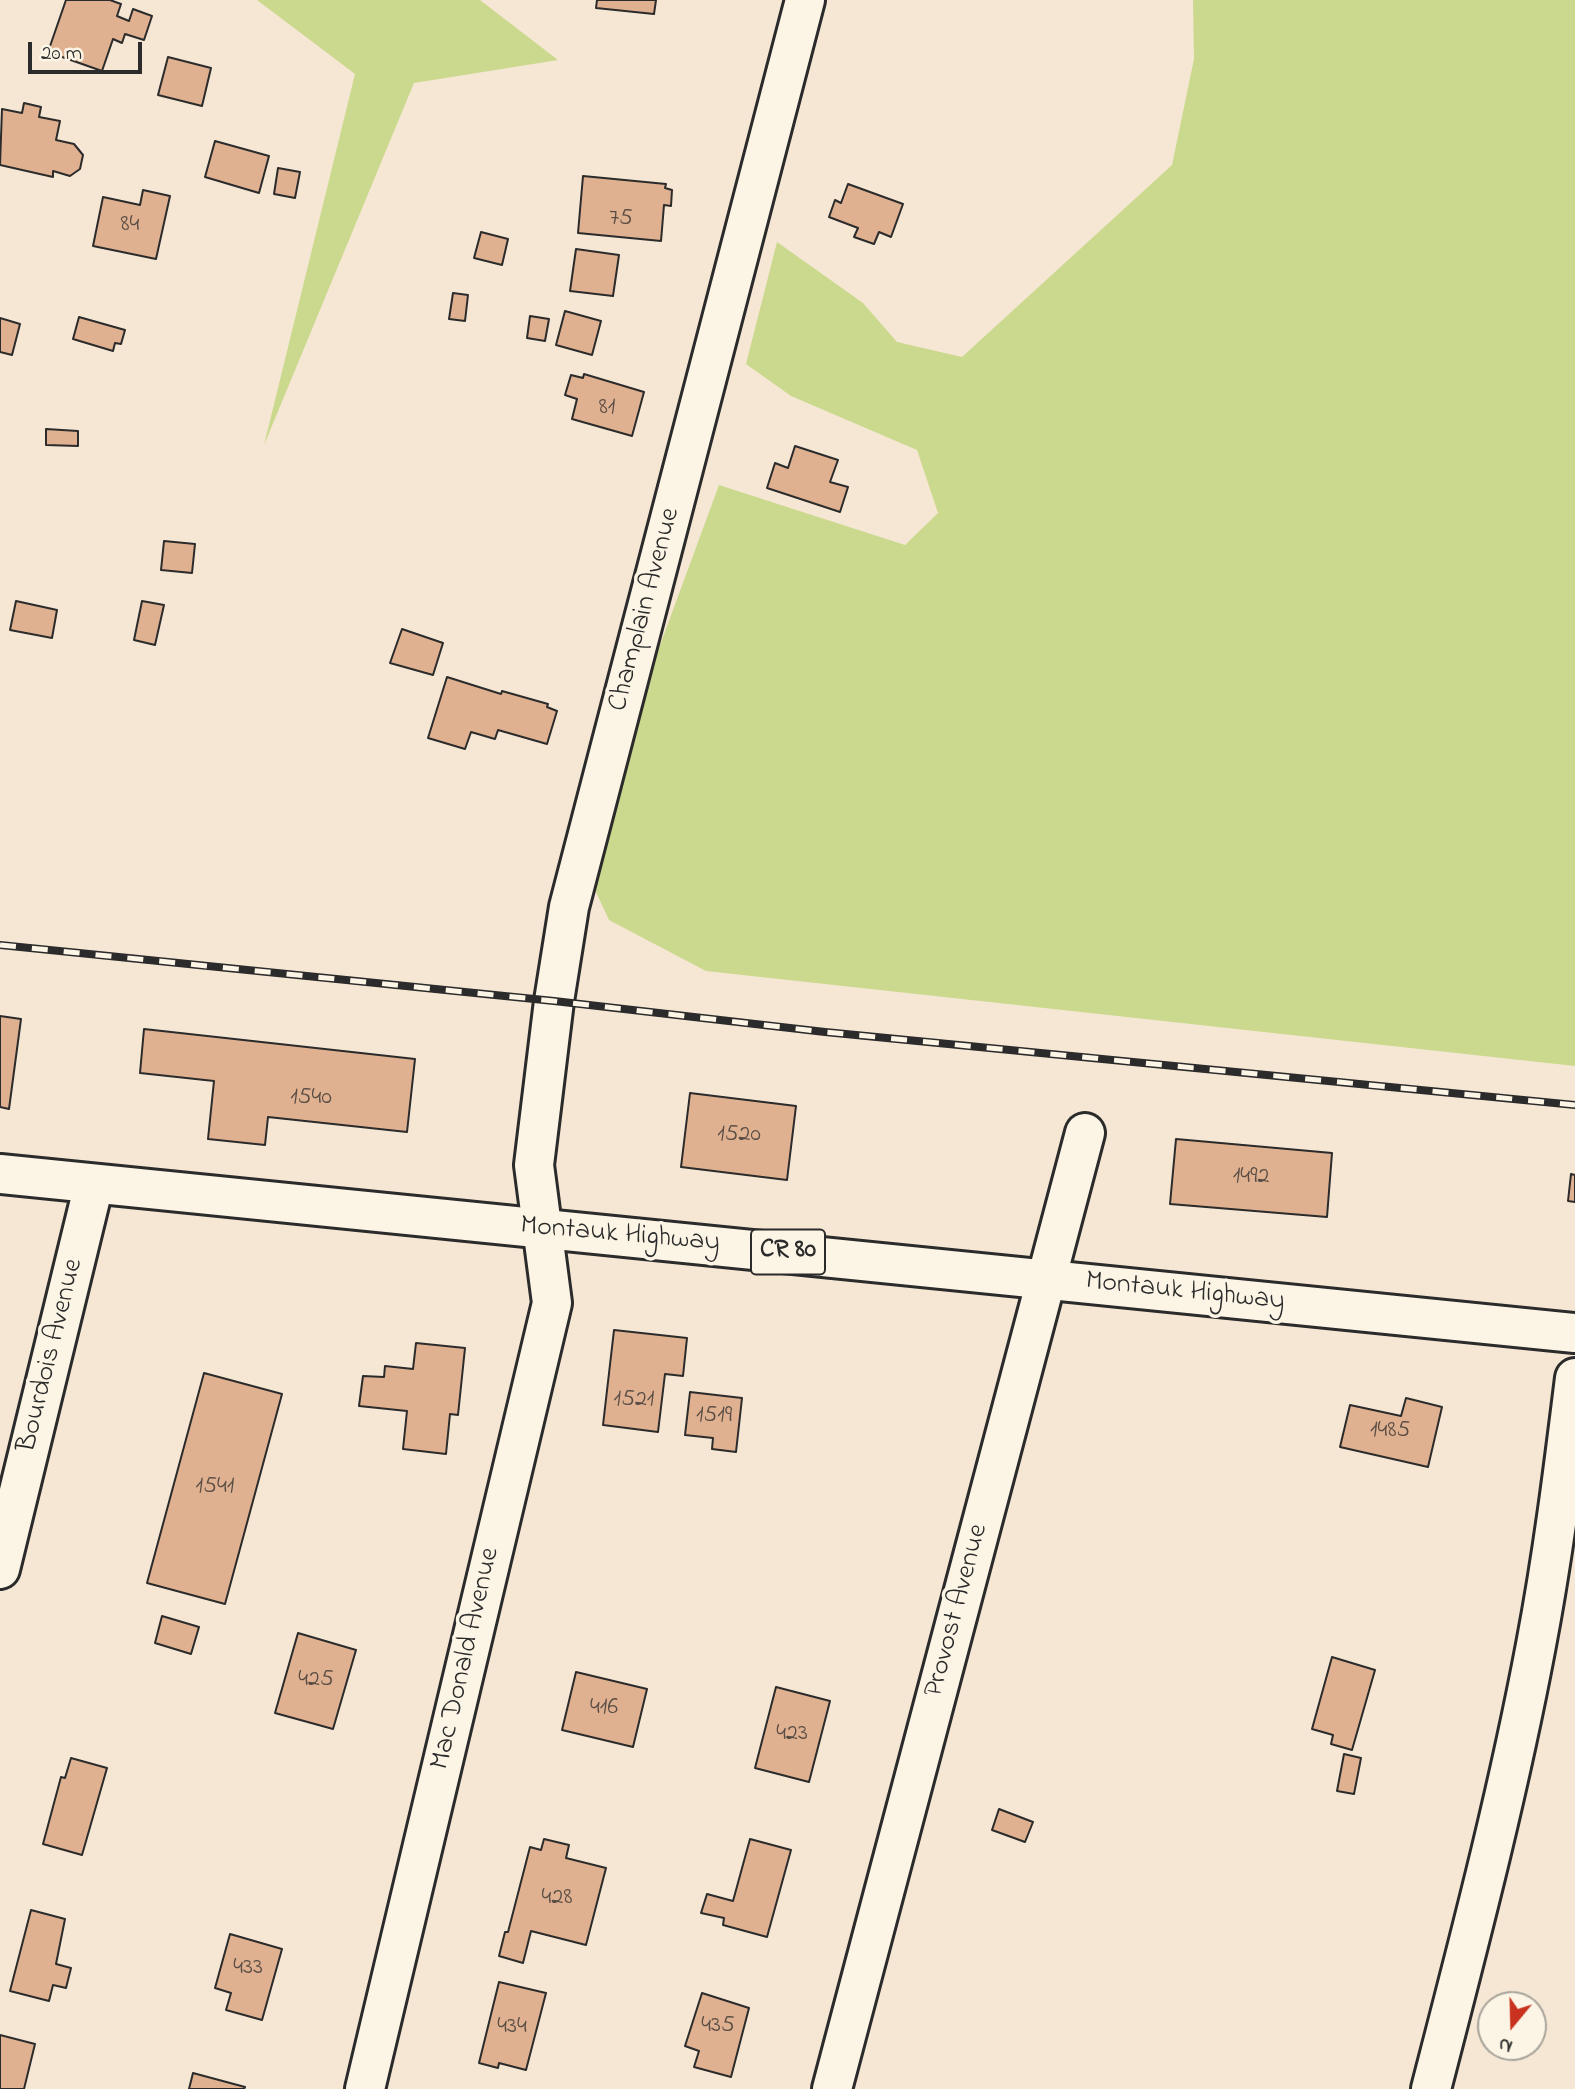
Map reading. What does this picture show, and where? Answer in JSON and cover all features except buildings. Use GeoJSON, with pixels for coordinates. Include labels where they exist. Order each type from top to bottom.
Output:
{"type":"FeatureCollection","features":[{"type":"Feature","properties":{"kind":"street","name":"Champlain Avenue"},"geometry":{"type":"LineString","coordinates":[[542,1228],[534,1165],[554,1001],[569,907],[805,0]]}},
{"type":"Feature","properties":{"kind":"street","name":"Provost Avenue"},"geometry":{"type":"LineString","coordinates":[[832,2089],[1085,1133]]}},
{"type":"Feature","properties":{"kind":"street","name":"Montauk Highway"},"geometry":{"type":"LineString","coordinates":[[0,1174],[1575,1333]]}},
{"type":"Feature","properties":{"kind":"street","name":"Bourdois Avenue"},"geometry":{"type":"LineString","coordinates":[[0,1569],[94,1184]]}},
{"type":"Feature","properties":{"kind":"street","name":"Mac Donald Avenue"},"geometry":{"type":"LineString","coordinates":[[365,2089],[552,1303],[542,1228]]}},
{"type":"Feature","properties":{"kind":"street"},"geometry":{"type":"LineString","coordinates":[[1431,2089],[1497,1825],[1536,1647],[1557,1528],[1575,1378]]}},
{"type":"Feature","properties":{"kind":"green space"},"geometry":{"type":"Polygon","coordinates":[[[257,0],[480,0],[558,60],[414,83],[264,445],[355,74],[257,0]]]}},
{"type":"Feature","properties":{"kind":"green space"},"geometry":{"type":"Polygon","coordinates":[[[1193,0],[1575,0],[1575,1066],[706,971],[609,920],[581,860],[719,485],[905,545],[938,513],[917,450],[791,396],[746,364],[777,242],[863,303],[897,342],[962,357],[1172,165],[1194,59],[1193,0]]]}},
{"type":"Feature","properties":{"kind":"railway"},"geometry":{"type":"LineString","coordinates":[[0,945],[554,1001],[825,1032],[1575,1105]]}}]}
